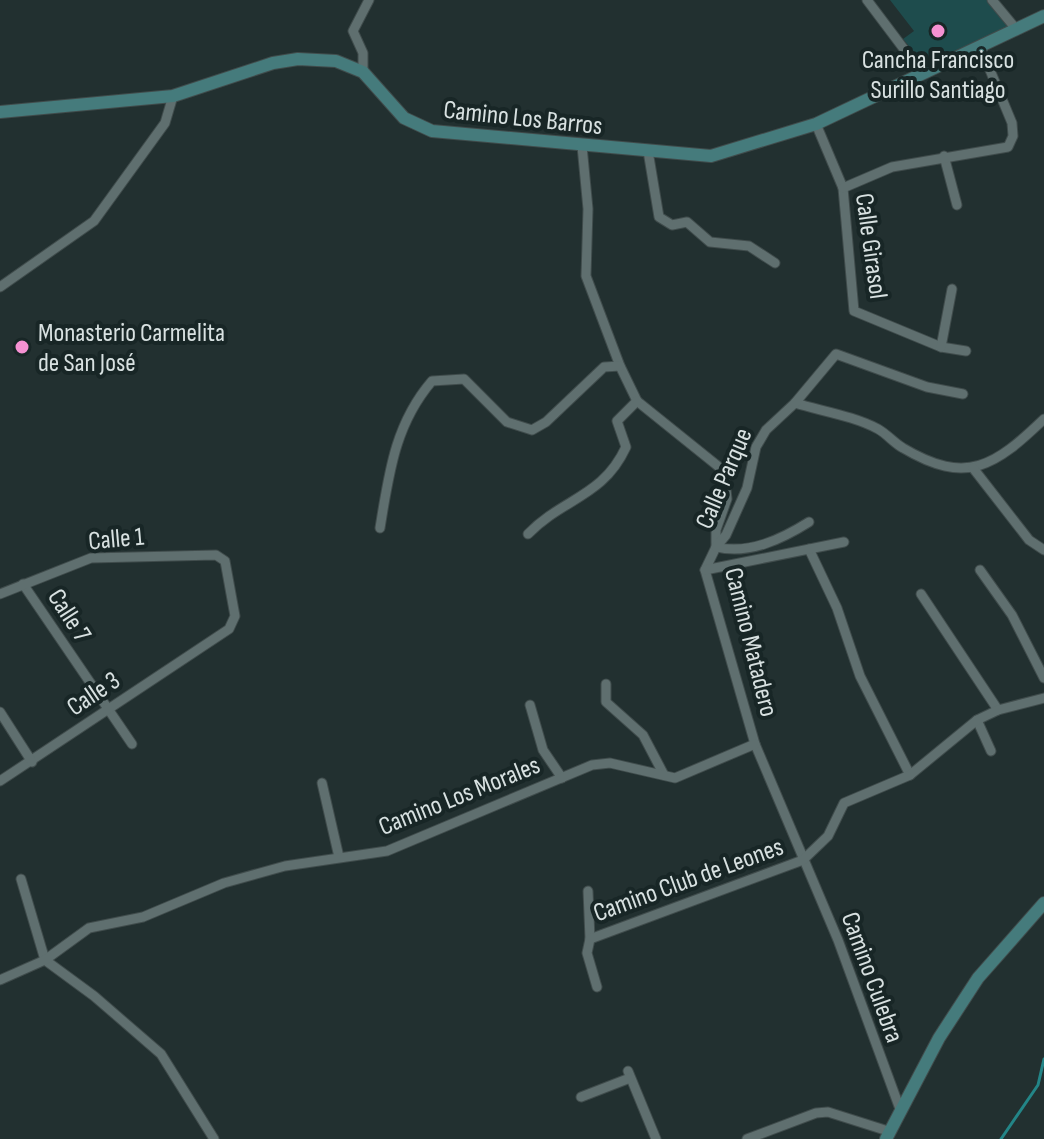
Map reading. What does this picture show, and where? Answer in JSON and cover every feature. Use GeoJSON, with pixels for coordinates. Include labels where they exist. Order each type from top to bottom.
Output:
{"type":"FeatureCollection","features":[{"type":"Feature","properties":{"kind":"street"},"geometry":{"type":"LineString","coordinates":[[0,112],[173,96],[273,63],[298,59],[336,61],[363,72],[363,53],[353,31],[369,0]]}},
{"type":"Feature","properties":{"kind":"street"},"geometry":{"type":"LineString","coordinates":[[867,0],[922,73]]}},
{"type":"Feature","properties":{"kind":"street"},"geometry":{"type":"LineString","coordinates":[[992,0],[1016,29]]}},
{"type":"Feature","properties":{"kind":"street","name":"Camino Los Barros"},"geometry":{"type":"LineString","coordinates":[[363,72],[404,118],[432,131],[711,156],[816,124],[1044,16]]}},
{"type":"Feature","properties":{"kind":"street"},"geometry":{"type":"LineString","coordinates":[[843,188],[892,167],[1008,147],[1013,136],[1012,123],[980,46]]}},
{"type":"Feature","properties":{"kind":"street"},"geometry":{"type":"LineString","coordinates":[[0,287],[94,221],[165,123],[173,96]]}},
{"type":"Feature","properties":{"kind":"street","name":"Calle Girasol"},"geometry":{"type":"LineString","coordinates":[[816,124],[843,188],[854,311],[941,347],[966,351]]}},
{"type":"Feature","properties":{"kind":"street","name":"Camino Matadero"},"geometry":{"type":"LineString","coordinates":[[582,146],[588,209],[586,276],[620,366],[637,401],[724,471],[727,499],[716,530],[716,547],[705,570],[755,744],[803,860]]}},
{"type":"Feature","properties":{"kind":"street"},"geometry":{"type":"LineString","coordinates":[[648,151],[659,217],[672,225],[687,222],[710,242],[749,246],[775,263]]}},
{"type":"Feature","properties":{"kind":"street"},"geometry":{"type":"LineString","coordinates":[[944,156],[957,205]]}},
{"type":"Feature","properties":{"kind":"street"},"geometry":{"type":"LineString","coordinates":[[941,347],[952,289]]}},
{"type":"Feature","properties":{"kind":"street","name":"Calle Parque"},"geometry":{"type":"LineString","coordinates":[[809,522],[790,534],[756,547],[730,550],[716,547],[726,535],[747,488],[756,447],[766,430],[795,403],[836,354],[927,387],[963,394]]}},
{"type":"Feature","properties":{"kind":"street"},"geometry":{"type":"LineString","coordinates":[[380,528],[395,442],[413,403],[432,381],[464,379],[507,422],[532,430],[546,422],[604,367],[620,366]]}},
{"type":"Feature","properties":{"kind":"street"},"geometry":{"type":"LineString","coordinates":[[528,534],[543,519],[583,496],[616,468],[626,447],[617,421],[637,401]]}},
{"type":"Feature","properties":{"kind":"street"},"geometry":{"type":"LineString","coordinates":[[795,403],[878,429],[900,447],[932,463],[973,468],[1016,447],[1044,419]]}},
{"type":"Feature","properties":{"kind":"street"},"geometry":{"type":"LineString","coordinates":[[973,468],[1029,540],[1044,550]]}},
{"type":"Feature","properties":{"kind":"street"},"geometry":{"type":"LineString","coordinates":[[705,570],[844,542]]}},
{"type":"Feature","properties":{"kind":"street"},"geometry":{"type":"LineString","coordinates":[[809,549],[837,608],[860,676],[910,775]]}},
{"type":"Feature","properties":{"kind":"street","name":"Calle 3"},"geometry":{"type":"LineString","coordinates":[[0,781],[229,629],[235,616],[225,561],[216,555],[194,556]]}},
{"type":"Feature","properties":{"kind":"street","name":"Calle 1"},"geometry":{"type":"LineString","coordinates":[[0,594],[91,558],[194,556]]}},
{"type":"Feature","properties":{"kind":"street"},"geometry":{"type":"LineString","coordinates":[[980,570],[1012,615],[1044,678]]}},
{"type":"Feature","properties":{"kind":"street","name":"Calle 7"},"geometry":{"type":"LineString","coordinates":[[23,584],[132,744]]}},
{"type":"Feature","properties":{"kind":"street"},"geometry":{"type":"LineString","coordinates":[[921,594],[998,710]]}},
{"type":"Feature","properties":{"kind":"street"},"geometry":{"type":"LineString","coordinates":[[606,684],[606,702],[643,735],[664,775]]}},
{"type":"Feature","properties":{"kind":"street"},"geometry":{"type":"LineString","coordinates":[[803,860],[828,836],[844,803],[910,775],[977,720],[998,710],[1044,698]]}},
{"type":"Feature","properties":{"kind":"street"},"geometry":{"type":"LineString","coordinates":[[530,705],[543,750],[562,778]]}},
{"type":"Feature","properties":{"kind":"street"},"geometry":{"type":"LineString","coordinates":[[0,712],[32,762]]}},
{"type":"Feature","properties":{"kind":"street"},"geometry":{"type":"LineString","coordinates":[[977,720],[991,751]]}},
{"type":"Feature","properties":{"kind":"street","name":"Camino Los Morales"},"geometry":{"type":"LineString","coordinates":[[0,980],[45,960],[89,928],[143,917],[224,883],[285,866],[387,851],[592,765],[610,763],[675,778],[755,744]]}},
{"type":"Feature","properties":{"kind":"street"},"geometry":{"type":"LineString","coordinates":[[322,783],[339,857]]}},
{"type":"Feature","properties":{"kind":"street","name":"Camino Club de Leones"},"geometry":{"type":"LineString","coordinates":[[597,987],[587,953],[590,939],[803,860]]}},
{"type":"Feature","properties":{"kind":"street","name":"Camino Culebra"},"geometry":{"type":"LineString","coordinates":[[803,860],[838,940],[900,1109]]}},
{"type":"Feature","properties":{"kind":"street"},"geometry":{"type":"LineString","coordinates":[[21,879],[45,960],[161,1054],[214,1139]]}},
{"type":"Feature","properties":{"kind":"street"},"geometry":{"type":"LineString","coordinates":[[588,891],[590,939]]}},
{"type":"Feature","properties":{"kind":"street"},"geometry":{"type":"LineString","coordinates":[[747,1139],[816,1113],[828,1112],[887,1135],[978,978],[1044,903]]}},
{"type":"Feature","properties":{"kind":"street"},"geometry":{"type":"LineString","coordinates":[[581,1097],[629,1074],[656,1139]]}},
{"type":"Feature","properties":{"kind":"shaded area"},"geometry":{"type":"Polygon","coordinates":[[[890,0],[989,0],[1011,26],[925,65],[903,39],[914,31],[890,0]]]}},
{"type":"Feature","properties":{"kind":"waterway"},"geometry":{"type":"LineString","coordinates":[[1001,1139],[1038,1085],[1044,1059]]}},
{"type":"Feature","properties":{"kind":"place","name":"Cancha Francisco Surillo Santiago"},"geometry":{"type":"Point","coordinates":[938,31]}},
{"type":"Feature","properties":{"kind":"place","name":"Monasterio Carmelita de San José"},"geometry":{"type":"Point","coordinates":[22,347]}}]}
